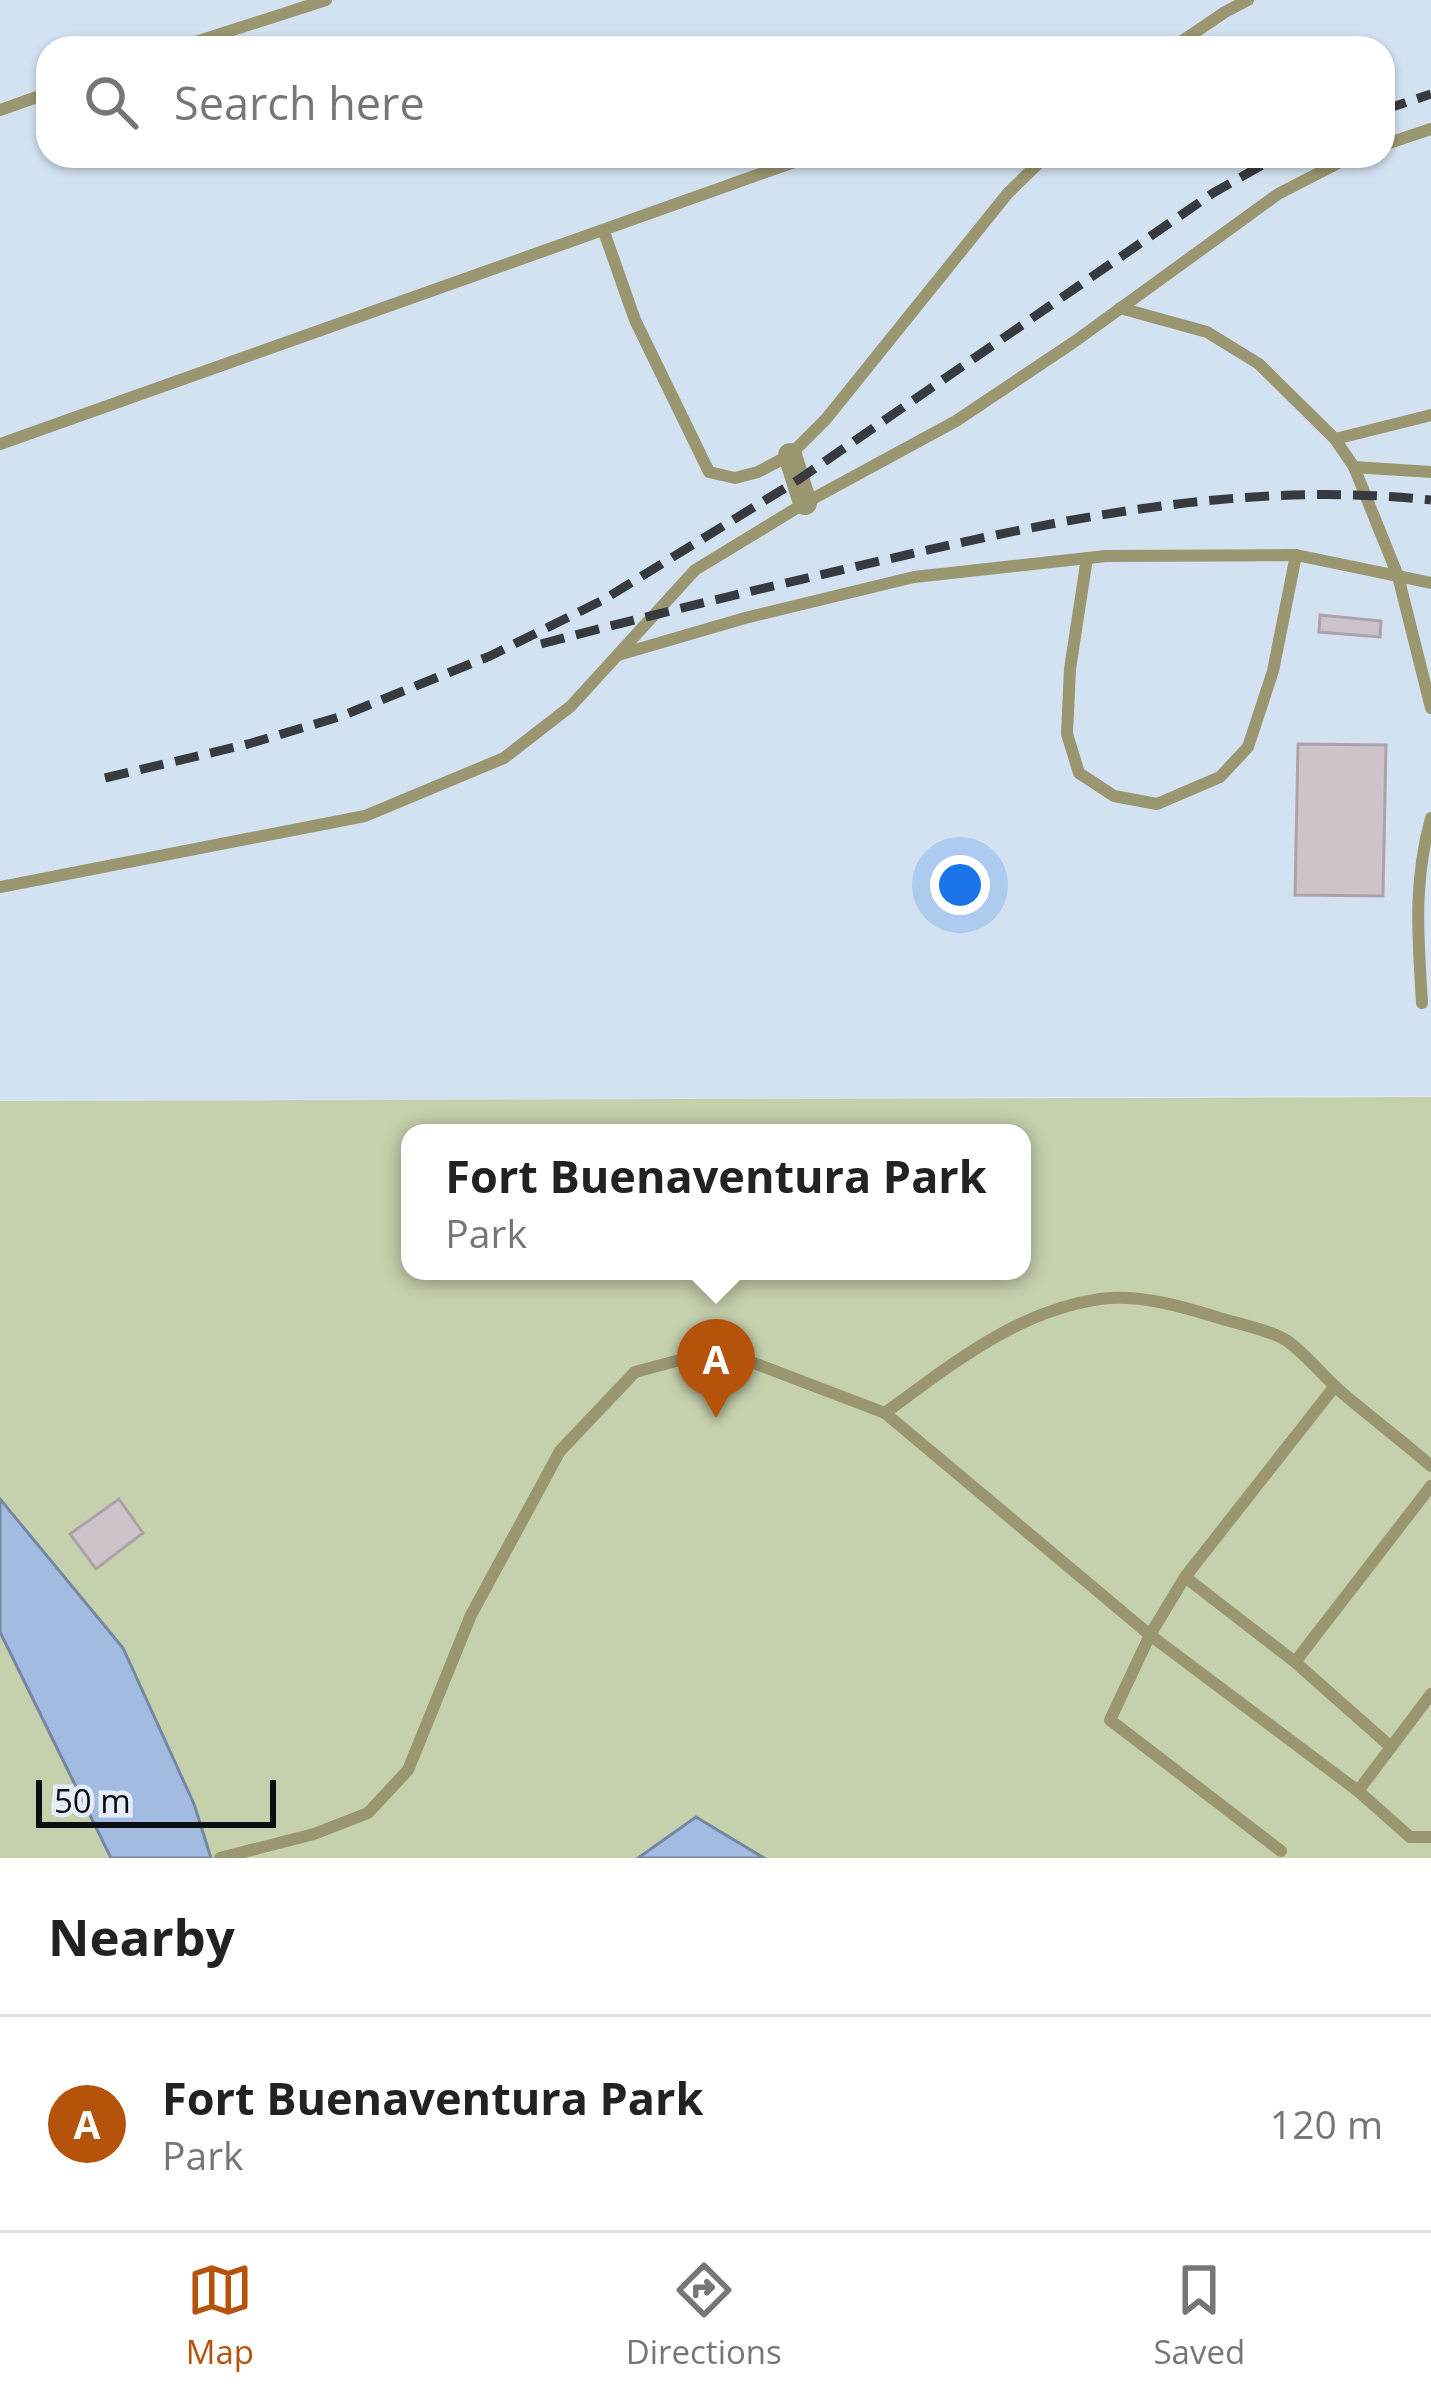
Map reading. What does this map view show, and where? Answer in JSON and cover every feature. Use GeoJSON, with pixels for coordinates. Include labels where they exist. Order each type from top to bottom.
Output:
{"type":"FeatureCollection","features":[{"type":"Feature","properties":{"kind":"street"},"geometry":{"type":"LineString","coordinates":[[790,455],[805,503]]}},
{"type":"Feature","properties":{"kind":"lane"},"geometry":{"type":"LineString","coordinates":[[214,36],[326,0]]}},
{"type":"Feature","properties":{"kind":"lane"},"geometry":{"type":"LineString","coordinates":[[1189,36],[1248,0]]}},
{"type":"Feature","properties":{"kind":"lane"},"geometry":{"type":"LineString","coordinates":[[0,110],[36,97]]}},
{"type":"Feature","properties":{"kind":"lane"},"geometry":{"type":"LineString","coordinates":[[1395,141],[1431,129]]}},
{"type":"Feature","properties":{"kind":"lane"},"geometry":{"type":"LineString","coordinates":[[0,444],[778,168]]}},
{"type":"Feature","properties":{"kind":"lane"},"geometry":{"type":"LineString","coordinates":[[604,232],[635,320],[709,472],[735,478],[790,455],[826,419],[1008,193],[1034,168]]}},
{"type":"Feature","properties":{"kind":"lane"},"geometry":{"type":"LineString","coordinates":[[0,887],[365,816],[504,758],[571,706],[695,570],[805,503],[956,421],[1278,194],[1329,168]]}},
{"type":"Feature","properties":{"kind":"lane"},"geometry":{"type":"LineString","coordinates":[[1120,308],[1207,332],[1259,364],[1335,439],[1354,467],[1398,577],[1431,708]]}},
{"type":"Feature","properties":{"kind":"lane"},"geometry":{"type":"LineString","coordinates":[[1335,439],[1431,415]]}},
{"type":"Feature","properties":{"kind":"lane"},"geometry":{"type":"LineString","coordinates":[[1354,467],[1431,472]]}},
{"type":"Feature","properties":{"kind":"lane"},"geometry":{"type":"LineString","coordinates":[[616,656],[745,618],[914,578],[1087,558],[1296,555],[1431,583]]}},
{"type":"Feature","properties":{"kind":"lane"},"geometry":{"type":"LineString","coordinates":[[1087,558],[1070,669],[1067,734],[1079,772],[1114,796],[1157,804],[1220,777],[1248,747],[1273,671],[1296,555]]}},
{"type":"Feature","properties":{"kind":"lane"},"geometry":{"type":"LineString","coordinates":[[1422,1003],[1416,913],[1431,818]]}},
{"type":"Feature","properties":{"kind":"lane"},"geometry":{"type":"LineString","coordinates":[[885,1414],[973,1348],[1017,1324],[1101,1299],[1130,1298],[1189,1309],[1283,1339],[1431,1466]]}},
{"type":"Feature","properties":{"kind":"lane"},"geometry":{"type":"LineString","coordinates":[[220,1858],[314,1834],[368,1813],[408,1770],[471,1615],[560,1451],[634,1372],[691,1357],[746,1360],[885,1414],[1150,1636],[1358,1790],[1410,1837],[1431,1837]]}},
{"type":"Feature","properties":{"kind":"lane"},"geometry":{"type":"LineString","coordinates":[[1280,1851],[1110,1720],[1185,1577],[1335,1386]]}},
{"type":"Feature","properties":{"kind":"lane"},"geometry":{"type":"LineString","coordinates":[[1295,1662],[1431,1486]]}},
{"type":"Feature","properties":{"kind":"lane"},"geometry":{"type":"LineString","coordinates":[[1185,1577],[1295,1662],[1391,1747]]}},
{"type":"Feature","properties":{"kind":"lane"},"geometry":{"type":"LineString","coordinates":[[1358,1790],[1431,1694]]}},
{"type":"Feature","properties":{"kind":"shaded area"},"geometry":{"type":"Polygon","coordinates":[[[0,0],[1431,0],[1431,1096],[0,1101],[0,0]]]}},
{"type":"Feature","properties":{"kind":"green space"},"geometry":{"type":"Polygon","coordinates":[[[1431,1097],[1431,1858],[764,1858],[696,1817],[638,1858],[211,1858],[194,1804],[123,1648],[0,1499],[0,1101],[1431,1097]]]}},
{"type":"Feature","properties":{"kind":"green space"},"geometry":{"type":"Polygon","coordinates":[[[0,1632],[111,1858],[0,1858],[0,1632]]]}},
{"type":"Feature","properties":{"kind":"water"},"geometry":{"type":"Polygon","coordinates":[[[0,1499],[123,1648],[194,1804],[211,1858],[111,1858],[0,1632],[0,1499]]]}},
{"type":"Feature","properties":{"kind":"water"},"geometry":{"type":"Polygon","coordinates":[[[696,1817],[764,1858],[638,1858],[696,1817]]]}},
{"type":"Feature","properties":{"kind":"building"},"geometry":{"type":"Polygon","coordinates":[[[1320,615],[1381,621],[1380,637],[1319,632],[1320,615]]]}},
{"type":"Feature","properties":{"kind":"building"},"geometry":{"type":"Polygon","coordinates":[[[1298,744],[1386,745],[1383,896],[1295,895],[1298,744]]]}},
{"type":"Feature","properties":{"kind":"building"},"geometry":{"type":"Polygon","coordinates":[[[119,1499],[143,1533],[96,1569],[70,1534],[119,1499]]]}},
{"type":"Feature","properties":{"kind":"railway"},"geometry":{"type":"LineString","coordinates":[[1395,106],[1431,94]]}},
{"type":"Feature","properties":{"kind":"railway"},"geometry":{"type":"LineString","coordinates":[[105,778],[339,717],[490,656],[603,600],[798,480],[1213,193],[1257,168]]}},
{"type":"Feature","properties":{"kind":"railway"},"geometry":{"type":"LineString","coordinates":[[541,644],[906,555],[1101,515],[1298,495],[1431,500]]}},
{"type":"Feature","properties":{"kind":"place","name":"Fort Buenaventura Park"},"geometry":{"type":"Point","coordinates":[716,1418]}}]}
